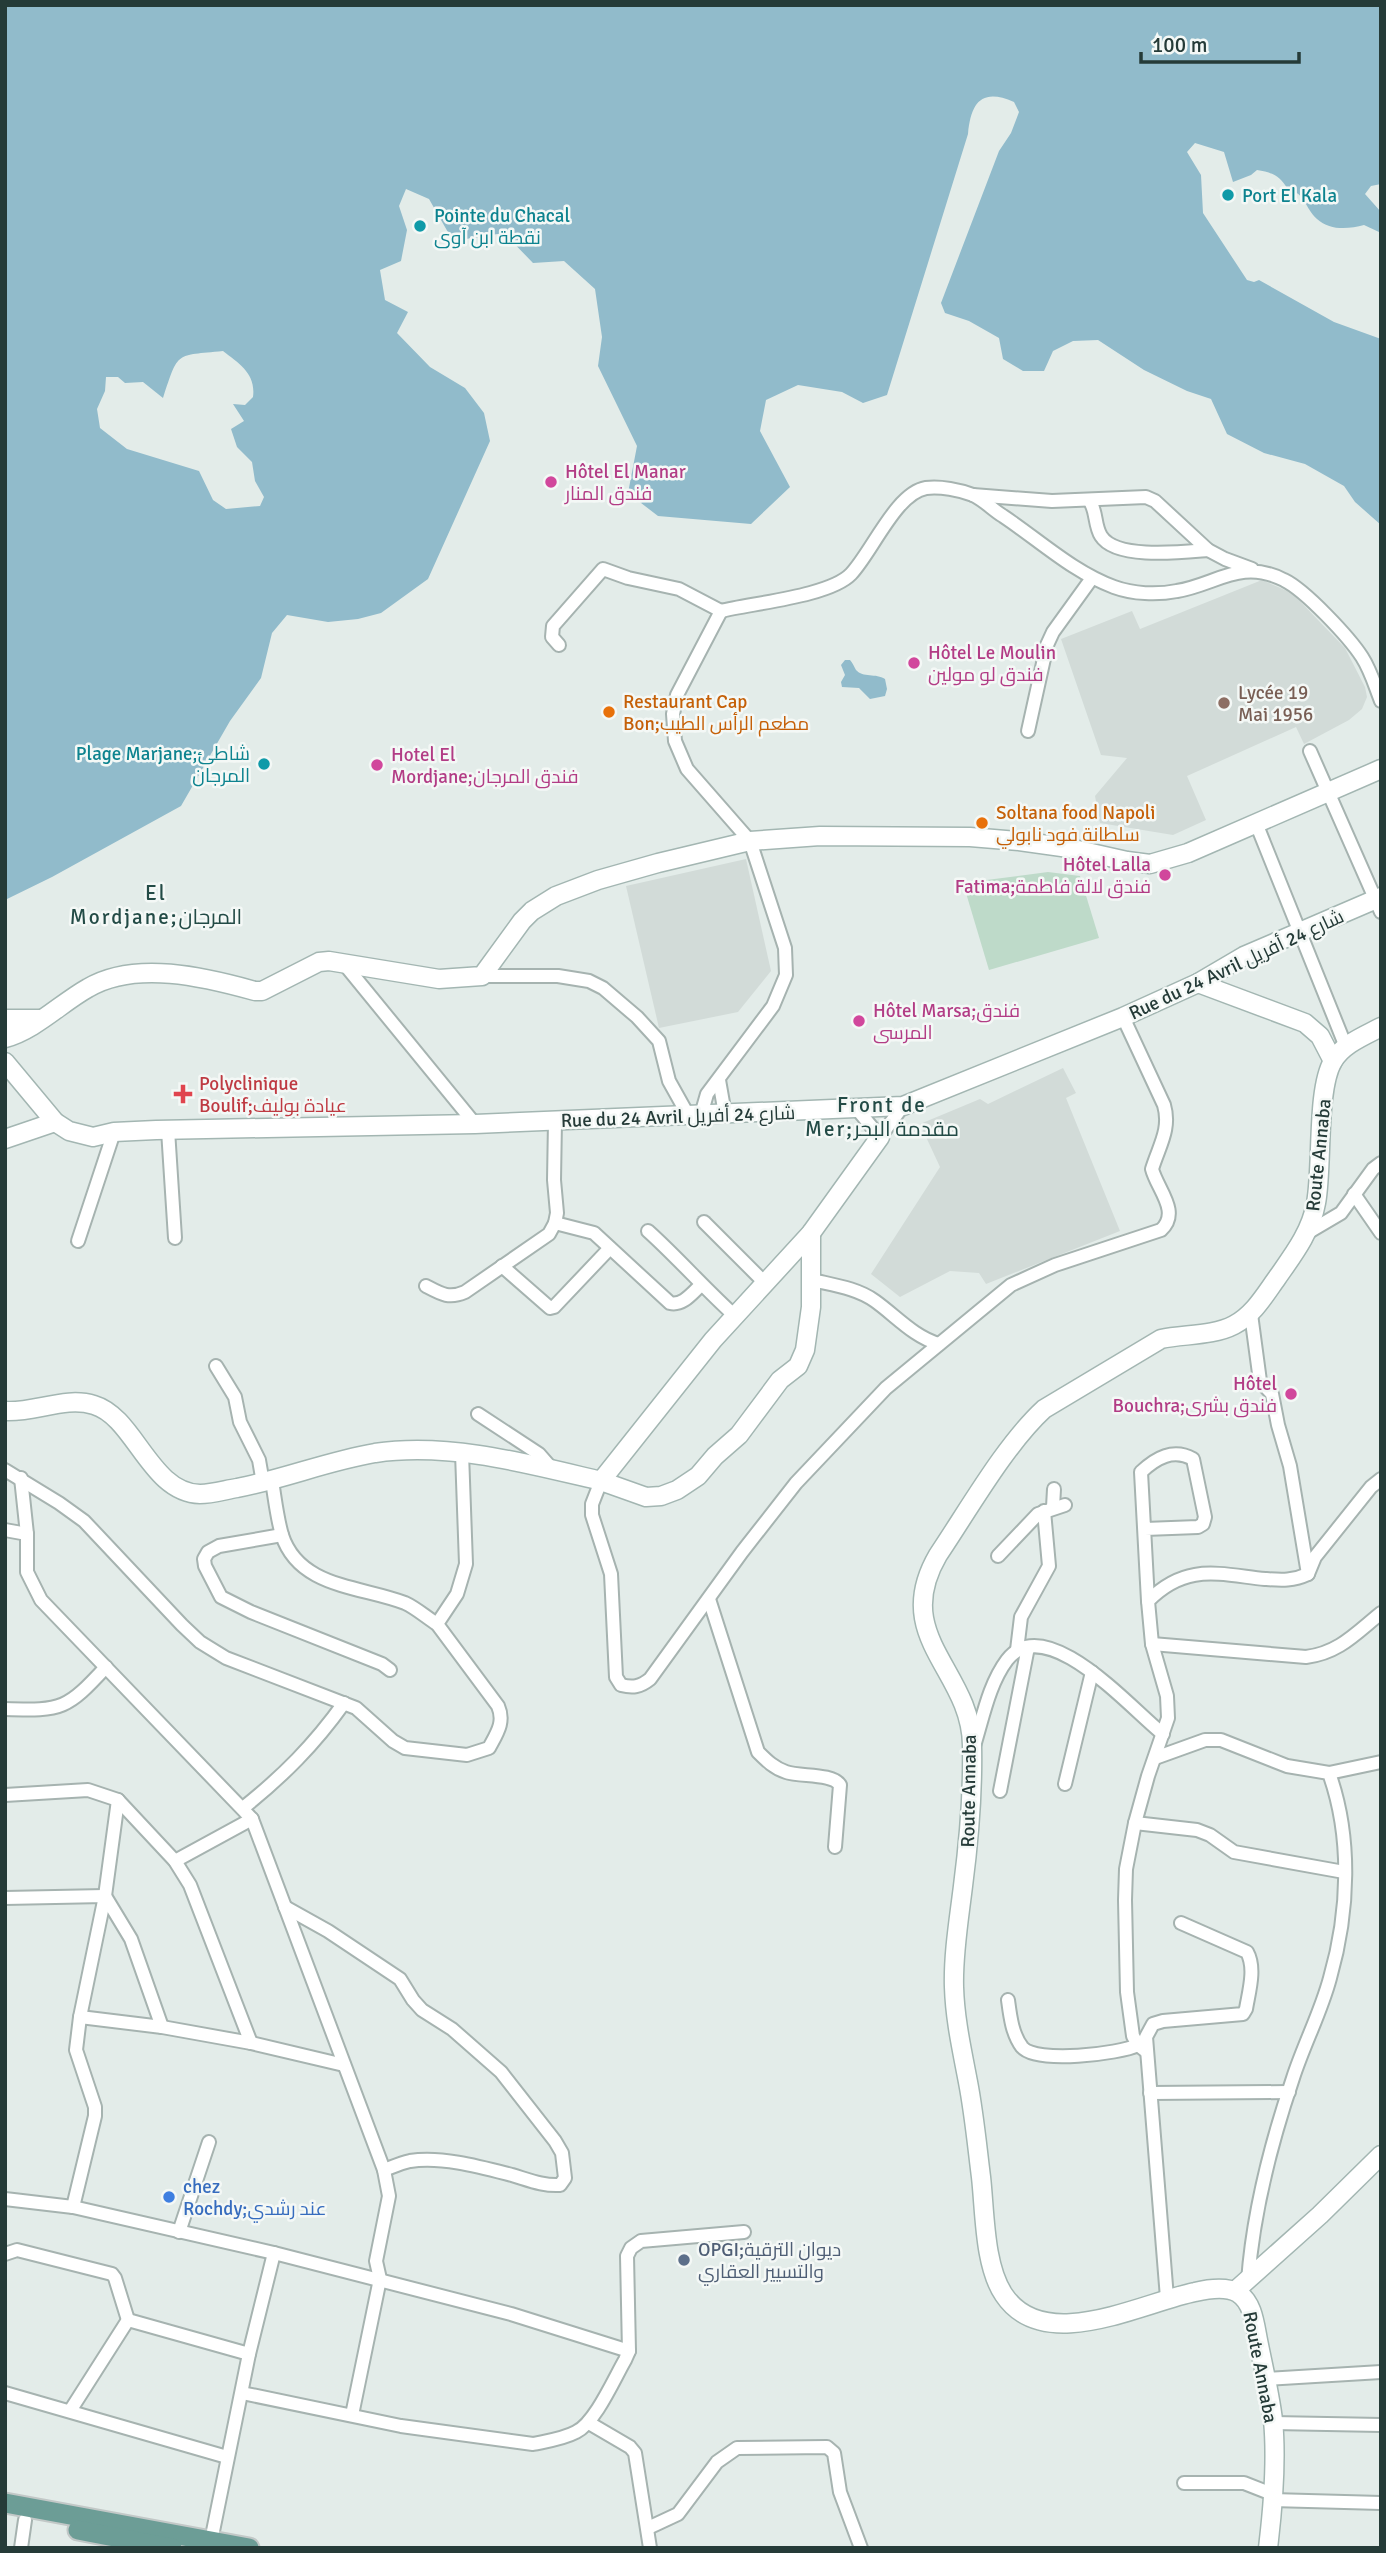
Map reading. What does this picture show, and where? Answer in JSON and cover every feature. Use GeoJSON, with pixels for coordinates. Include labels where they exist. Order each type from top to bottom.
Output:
{"type":"FeatureCollection","features":[{"type":"Feature","properties":{"kind":"main road"},"geometry":{"type":"LineString","coordinates":[[5,2503],[210,2544],[248,2548]]}},
{"type":"Feature","properties":{"kind":"main road"},"geometry":{"type":"LineString","coordinates":[[5,2516],[172,2548]]}},
{"type":"Feature","properties":{"kind":"street"},"geometry":{"type":"LineString","coordinates":[[559,645],[552,637],[553,626],[603,569],[628,578],[679,589],[721,611],[797,596],[841,583],[870,551],[905,500],[916,491],[929,487],[973,495],[1027,500],[1146,497],[1155,501],[1208,550],[1225,559],[1284,580],[1297,589],[1348,640],[1368,669],[1381,701]]}},
{"type":"Feature","properties":{"kind":"street"},"geometry":{"type":"LineString","coordinates":[[973,495],[1092,578],[1123,590],[1162,593],[1178,591],[1233,573],[1264,573]]}},
{"type":"Feature","properties":{"kind":"street"},"geometry":{"type":"LineString","coordinates":[[1089,500],[1093,504],[1100,534],[1114,547],[1132,551],[1208,550]]}},
{"type":"Feature","properties":{"kind":"street"},"geometry":{"type":"LineString","coordinates":[[1028,731],[1047,645],[1092,578]]}},
{"type":"Feature","properties":{"kind":"street"},"geometry":{"type":"LineString","coordinates":[[5,1038],[90,987],[131,974],[187,976],[255,991],[262,991],[319,962],[439,979],[558,976],[589,981],[603,988],[637,1017],[659,1041],[668,1081],[695,1115],[707,1094],[773,1006],[786,975],[785,948],[750,841],[687,769],[679,753],[673,728],[677,695],[721,611]]}},
{"type":"Feature","properties":{"kind":"street"},"geometry":{"type":"LineString","coordinates":[[1310,751],[1379,903]]}},
{"type":"Feature","properties":{"kind":"street"},"geometry":{"type":"LineString","coordinates":[[482,976],[522,921],[532,911],[556,896],[598,880],[750,841],[820,836],[970,837],[1069,848],[1150,864],[1188,853],[1381,769]]}},
{"type":"Feature","properties":{"kind":"street"},"geometry":{"type":"LineString","coordinates":[[1256,823],[1346,1047]]}},
{"type":"Feature","properties":{"kind":"street","name":"Rue du 24 Avril شارع 24 أفريل"},"geometry":{"type":"LineString","coordinates":[[5,1062],[55,1122],[69,1131],[93,1137],[114,1132],[475,1124],[903,1106],[1122,1017],[1198,983],[1244,956],[1379,903]]}},
{"type":"Feature","properties":{"kind":"street"},"geometry":{"type":"LineString","coordinates":[[345,965],[475,1124]]}},
{"type":"Feature","properties":{"kind":"street"},"geometry":{"type":"LineString","coordinates":[[1198,983],[1306,1023],[1320,1036],[1333,1060],[1346,1047],[1381,1027]]}},
{"type":"Feature","properties":{"kind":"street"},"geometry":{"type":"LineString","coordinates":[[903,1106],[811,1233],[713,1340],[601,1481],[592,1504],[592,1515],[611,1574],[616,1677],[621,1685],[640,1686],[650,1679],[796,1483],[870,1403],[939,1344],[1011,1285],[1055,1265],[1161,1230],[1168,1224],[1171,1217],[1169,1207],[1152,1169],[1167,1130],[1168,1118],[1122,1017]]}},
{"type":"Feature","properties":{"kind":"street"},"geometry":{"type":"LineString","coordinates":[[5,1019],[42,1018]]}},
{"type":"Feature","properties":{"kind":"street","name":"Route Annaba"},"geometry":{"type":"LineString","coordinates":[[1268,2548],[1273,2423],[1250,2307],[1242,2286],[1167,2298],[1096,2320],[1060,2325],[1040,2320],[1019,2310],[1006,2299],[997,2285],[990,2258],[972,2106],[958,2039],[954,1986],[965,1867],[971,1732],[957,1690],[932,1647],[923,1616],[923,1587],[937,1555],[1015,1442],[1044,1409],[1161,1339],[1217,1331],[1232,1326],[1251,1314],[1307,1233],[1317,1198],[1324,1097],[1333,1060]]}},
{"type":"Feature","properties":{"kind":"street"},"geometry":{"type":"LineString","coordinates":[[719,1080],[724,1114]]}},
{"type":"Feature","properties":{"kind":"street"},"geometry":{"type":"LineString","coordinates":[[857,1109],[880,1138]]}},
{"type":"Feature","properties":{"kind":"street"},"geometry":{"type":"LineString","coordinates":[[426,1286],[443,1295],[454,1297],[466,1292],[549,1234],[557,1213],[554,1180],[555,1121]]}},
{"type":"Feature","properties":{"kind":"street"},"geometry":{"type":"LineString","coordinates":[[5,1139],[55,1122]]}},
{"type":"Feature","properties":{"kind":"street"},"geometry":{"type":"LineString","coordinates":[[168,1130],[175,1238]]}},
{"type":"Feature","properties":{"kind":"street"},"geometry":{"type":"LineString","coordinates":[[78,1241],[114,1132]]}},
{"type":"Feature","properties":{"kind":"street"},"geometry":{"type":"LineString","coordinates":[[1307,1233],[1341,1213],[1373,1169],[1381,1163]]}},
{"type":"Feature","properties":{"kind":"street"},"geometry":{"type":"LineString","coordinates":[[1354,1194],[1381,1233]]}},
{"type":"Feature","properties":{"kind":"street"},"geometry":{"type":"LineString","coordinates":[[704,1222],[765,1283]]}},
{"type":"Feature","properties":{"kind":"street"},"geometry":{"type":"LineString","coordinates":[[555,1223],[589,1231],[670,1303],[683,1302],[701,1285]]}},
{"type":"Feature","properties":{"kind":"street"},"geometry":{"type":"LineString","coordinates":[[648,1231],[735,1317]]}},
{"type":"Feature","properties":{"kind":"street"},"geometry":{"type":"LineString","coordinates":[[5,1411],[19,1412],[76,1401],[96,1405],[114,1418],[166,1480],[184,1492],[202,1494],[268,1482],[338,1461],[377,1453],[410,1451],[462,1453],[554,1470],[601,1481],[634,1494],[654,1497],[677,1490],[698,1476],[715,1456],[739,1435],[780,1380],[798,1366],[805,1350],[809,1327],[811,1233]]}},
{"type":"Feature","properties":{"kind":"street"},"geometry":{"type":"LineString","coordinates":[[502,1266],[550,1308],[554,1307],[610,1248]]}},
{"type":"Feature","properties":{"kind":"street"},"geometry":{"type":"LineString","coordinates":[[812,1280],[866,1296],[907,1328],[939,1344]]}},
{"type":"Feature","properties":{"kind":"street"},"geometry":{"type":"LineString","coordinates":[[1251,1314],[1260,1381],[1272,1394],[1290,1466],[1308,1574]]}},
{"type":"Feature","properties":{"kind":"street"},"geometry":{"type":"LineString","coordinates":[[5,1470],[84,1521],[200,1642],[226,1658],[356,1708],[393,1741],[405,1748],[467,1755],[489,1748],[501,1724],[502,1715],[436,1624],[409,1605],[318,1577],[302,1567],[290,1552],[282,1535],[268,1482],[240,1422],[235,1397],[216,1366]]}},
{"type":"Feature","properties":{"kind":"street"},"geometry":{"type":"LineString","coordinates":[[478,1414],[539,1454],[554,1470]]}},
{"type":"Feature","properties":{"kind":"street"},"geometry":{"type":"LineString","coordinates":[[436,1624],[457,1594],[466,1564],[462,1453]]}},
{"type":"Feature","properties":{"kind":"street"},"geometry":{"type":"LineString","coordinates":[[1145,1529],[1198,1527],[1203,1524],[1205,1517],[1193,1459],[1189,1456],[1167,1454],[1141,1472],[1152,1644],[1169,1707],[1135,1823],[1126,1869],[1125,1900],[1127,1992],[1133,2036],[1142,2048],[1150,2093],[1167,2298]]}},
{"type":"Feature","properties":{"kind":"street"},"geometry":{"type":"LineString","coordinates":[[21,1478],[27,1534],[27,1572],[41,1600],[252,1819],[384,2170],[389,2196],[376,2262],[380,2279],[352,2415]]}},
{"type":"Feature","properties":{"kind":"street"},"geometry":{"type":"LineString","coordinates":[[1148,1601],[1162,1587],[1189,1575],[1207,1573],[1284,1580],[1297,1579],[1308,1574],[1315,1557],[1371,1487],[1381,1479]]}},
{"type":"Feature","properties":{"kind":"street"},"geometry":{"type":"LineString","coordinates":[[1000,1791],[1022,1649],[1021,1617],[1049,1566],[1054,1489]]}},
{"type":"Feature","properties":{"kind":"street"},"geometry":{"type":"LineString","coordinates":[[998,1556],[1032,1518],[1054,1508]]}},
{"type":"Feature","properties":{"kind":"street"},"geometry":{"type":"LineString","coordinates":[[5,1530],[27,1534]]}},
{"type":"Feature","properties":{"kind":"street"},"geometry":{"type":"LineString","coordinates":[[282,1535],[219,1546],[208,1552],[204,1559],[205,1566],[221,1597],[273,1621],[382,1664],[390,1670]]}},
{"type":"Feature","properties":{"kind":"street"},"geometry":{"type":"LineString","coordinates":[[709,1599],[758,1752],[771,1766],[787,1773],[832,1778],[841,1784],[835,1847]]}},
{"type":"Feature","properties":{"kind":"street"},"geometry":{"type":"LineString","coordinates":[[1152,1644],[1306,1657],[1322,1655],[1339,1647],[1381,1613]]}},
{"type":"Feature","properties":{"kind":"street"},"geometry":{"type":"LineString","coordinates":[[972,1750],[1001,1669],[1022,1649],[1048,1647],[1093,1672],[1163,1734]]}},
{"type":"Feature","properties":{"kind":"street"},"geometry":{"type":"LineString","coordinates":[[5,1709],[40,1710],[60,1706],[77,1698],[106,1667]]}},
{"type":"Feature","properties":{"kind":"street"},"geometry":{"type":"LineString","coordinates":[[1065,1784],[1093,1672]]}},
{"type":"Feature","properties":{"kind":"street"},"geometry":{"type":"LineString","coordinates":[[243,1808],[279,1779],[321,1736],[344,1703]]}},
{"type":"Feature","properties":{"kind":"street"},"geometry":{"type":"LineString","coordinates":[[1155,1758],[1205,1740],[1221,1740],[1287,1766],[1329,1773],[1381,1762]]}},
{"type":"Feature","properties":{"kind":"street"},"geometry":{"type":"LineString","coordinates":[[1242,2286],[1253,2229],[1289,2092],[1330,1979],[1344,1919],[1342,1821],[1339,1800],[1329,1773]]}},
{"type":"Feature","properties":{"kind":"street"},"geometry":{"type":"LineString","coordinates":[[5,1795],[88,1790],[118,1800],[175,1861],[190,1885],[251,2042]]}},
{"type":"Feature","properties":{"kind":"street"},"geometry":{"type":"LineString","coordinates":[[73,2207],[95,2116],[95,2107],[76,2050],[80,2017],[105,1896],[118,1800]]}},
{"type":"Feature","properties":{"kind":"street"},"geometry":{"type":"LineString","coordinates":[[175,1861],[252,1819]]}},
{"type":"Feature","properties":{"kind":"street"},"geometry":{"type":"LineString","coordinates":[[1135,1823],[1197,1830],[1210,1835],[1234,1853],[1344,1872]]}},
{"type":"Feature","properties":{"kind":"street"},"geometry":{"type":"LineString","coordinates":[[5,1898],[105,1896]]}},
{"type":"Feature","properties":{"kind":"street"},"geometry":{"type":"LineString","coordinates":[[105,1896],[131,1939],[162,2027]]}},
{"type":"Feature","properties":{"kind":"street"},"geometry":{"type":"LineString","coordinates":[[285,1907],[390,1971],[400,1979],[422,2010],[452,2029],[500,2073],[555,2141],[562,2153],[565,2178],[560,2185],[547,2186],[510,2175],[424,2160],[407,2162],[384,2170]]}},
{"type":"Feature","properties":{"kind":"street"},"geometry":{"type":"LineString","coordinates":[[1142,2048],[1153,2024],[1237,2016],[1246,2009],[1252,1968],[1247,1952],[1181,1923]]}},
{"type":"Feature","properties":{"kind":"street"},"geometry":{"type":"LineString","coordinates":[[1008,2000],[1017,2038],[1023,2048],[1030,2052],[1040,2055],[1119,2052],[1142,2048]]}},
{"type":"Feature","properties":{"kind":"street"},"geometry":{"type":"LineString","coordinates":[[80,2017],[251,2042],[344,2065]]}},
{"type":"Feature","properties":{"kind":"street"},"geometry":{"type":"LineString","coordinates":[[1150,2093],[1289,2092]]}},
{"type":"Feature","properties":{"kind":"street"},"geometry":{"type":"LineString","coordinates":[[179,2232],[209,2142]]}},
{"type":"Feature","properties":{"kind":"street"},"geometry":{"type":"LineString","coordinates":[[1242,2286],[1381,2155]]}},
{"type":"Feature","properties":{"kind":"street"},"geometry":{"type":"LineString","coordinates":[[5,2199],[73,2207],[274,2253],[511,2315],[629,2351]]}},
{"type":"Feature","properties":{"kind":"street"},"geometry":{"type":"LineString","coordinates":[[242,2393],[401,2426],[533,2444],[577,2432],[589,2423],[629,2351],[627,2256],[635,2244],[640,2241],[744,2232]]}},
{"type":"Feature","properties":{"kind":"street"},"geometry":{"type":"LineString","coordinates":[[5,2254],[17,2250],[111,2274],[115,2278],[128,2320],[70,2411]]}},
{"type":"Feature","properties":{"kind":"street"},"geometry":{"type":"LineString","coordinates":[[210,2544],[249,2354],[274,2253]]}},
{"type":"Feature","properties":{"kind":"street"},"geometry":{"type":"LineString","coordinates":[[128,2320],[249,2354]]}},
{"type":"Feature","properties":{"kind":"street"},"geometry":{"type":"LineString","coordinates":[[1266,2379],[1381,2372]]}},
{"type":"Feature","properties":{"kind":"street"},"geometry":{"type":"LineString","coordinates":[[5,2393],[227,2457]]}},
{"type":"Feature","properties":{"kind":"street"},"geometry":{"type":"LineString","coordinates":[[589,2423],[630,2447],[635,2453],[650,2548]]}},
{"type":"Feature","properties":{"kind":"street"},"geometry":{"type":"LineString","coordinates":[[1273,2423],[1381,2426]]}},
{"type":"Feature","properties":{"kind":"street"},"geometry":{"type":"LineString","coordinates":[[648,2528],[678,2514],[717,2462],[737,2448],[827,2446],[834,2453],[840,2492],[861,2548]]}},
{"type":"Feature","properties":{"kind":"street"},"geometry":{"type":"LineString","coordinates":[[1184,2483],[1244,2483],[1272,2497],[1381,2503]]}},
{"type":"Feature","properties":{"kind":"street"},"geometry":{"type":"LineString","coordinates":[[21,2548],[25,2520]]}},
{"type":"Feature","properties":{"kind":"street","name":"Route Annaba"},"geometry":{"type":"LineString","coordinates":[[1258,2548],[1271,2520]]}},
{"type":"Feature","properties":{"kind":"shaded area","name":"Lycée 19 Mai 1956"},"geometry":{"type":"Polygon","coordinates":[[[1262,580],[1292,593],[1345,648],[1365,687],[1367,697],[1362,709],[1349,720],[1304,744],[1296,727],[1187,776],[1206,820],[1173,835],[1100,823],[1095,796],[1127,758],[1101,755],[1061,639],[1132,611],[1140,629],[1262,580]]]}},
{"type":"Feature","properties":{"kind":"shaded area"},"geometry":{"type":"Polygon","coordinates":[[[746,859],[771,971],[738,1012],[659,1028],[626,886],[746,859]]]}},
{"type":"Feature","properties":{"kind":"shaded area"},"geometry":{"type":"Polygon","coordinates":[[[1063,1068],[1076,1093],[1066,1098],[1120,1231],[986,1284],[979,1273],[950,1271],[900,1297],[871,1274],[940,1167],[920,1124],[980,1099],[988,1104],[1063,1068]]]}},
{"type":"Feature","properties":{"kind":"green space"},"geometry":{"type":"Polygon","coordinates":[[[1048,872],[1080,876],[1099,938],[989,970],[963,883],[1048,872]]]}},
{"type":"Feature","properties":{"kind":"water"},"geometry":{"type":"Polygon","coordinates":[[[5,5],[1381,5],[1381,184],[1371,186],[1365,194],[1381,212],[1379,232],[1364,225],[1340,228],[1322,223],[1298,194],[1287,188],[1275,175],[1267,172],[1257,170],[1233,182],[1224,152],[1195,143],[1187,152],[1201,175],[1203,213],[1247,280],[1259,280],[1334,322],[1381,339],[1381,525],[1355,502],[1344,486],[1305,464],[1264,453],[1227,434],[1211,399],[1187,391],[1144,370],[1098,340],[1073,341],[1053,351],[1044,371],[1023,371],[1003,359],[999,338],[969,321],[945,313],[941,303],[999,151],[1011,133],[1019,112],[1014,102],[1003,98],[986,98],[975,106],[887,395],[863,403],[842,392],[798,385],[766,400],[760,431],[790,487],[751,524],[658,516],[628,493],[637,446],[598,366],[602,337],[595,289],[564,261],[533,263],[504,233],[453,241],[429,199],[406,189],[399,206],[407,230],[401,261],[380,270],[385,300],[408,312],[397,333],[430,367],[465,388],[484,413],[490,441],[428,579],[381,613],[358,619],[328,622],[287,615],[272,633],[261,678],[230,721],[181,806],[5,900],[5,5]],[[223,351],[181,358],[172,371],[163,398],[143,382],[125,383],[118,377],[106,377],[105,391],[97,409],[100,428],[127,449],[199,471],[213,500],[226,509],[260,506],[264,497],[255,481],[252,462],[237,447],[231,429],[244,421],[233,404],[245,405],[253,397],[252,382],[246,370],[223,351]]]}},
{"type":"Feature","properties":{"kind":"water"},"geometry":{"type":"Polygon","coordinates":[[[845,660],[850,660],[859,672],[885,679],[885,696],[870,699],[859,688],[842,687],[841,682],[845,675],[841,665],[845,660]]]}},
{"type":"Feature","properties":{"kind":"place","name":"Port El Kala"},"geometry":{"type":"Point","coordinates":[1228,195]}},
{"type":"Feature","properties":{"kind":"place","name":"Pointe du Chacal نقطة ابن آوى"},"geometry":{"type":"Point","coordinates":[420,226]}},
{"type":"Feature","properties":{"kind":"place","name":"Hôtel El Manar فندق المنار"},"geometry":{"type":"Point","coordinates":[551,482]}},
{"type":"Feature","properties":{"kind":"place","name":"Hôtel Le Moulin فندق لو مولين"},"geometry":{"type":"Point","coordinates":[914,663]}},
{"type":"Feature","properties":{"kind":"place","name":"Lycée 19 Mai 1956"},"geometry":{"type":"Point","coordinates":[1224,703]}},
{"type":"Feature","properties":{"kind":"place","name":"Restaurant Cap Bon;مطعم الرأس الطيب"},"geometry":{"type":"Point","coordinates":[609,712]}},
{"type":"Feature","properties":{"kind":"place","name":"Plage Marjane;شاطئ المرجان"},"geometry":{"type":"Point","coordinates":[264,764]}},
{"type":"Feature","properties":{"kind":"place","name":"Hotel El Mordjane;فندق المرجان"},"geometry":{"type":"Point","coordinates":[377,765]}},
{"type":"Feature","properties":{"kind":"place","name":"Soltana food Napoli سلطانة فود نابولي"},"geometry":{"type":"Point","coordinates":[982,823]}},
{"type":"Feature","properties":{"kind":"place","name":"Hôtel Lalla Fatima;فندق لالة فاطمة"},"geometry":{"type":"Point","coordinates":[1165,875]}},
{"type":"Feature","properties":{"kind":"place","name":"Hôtel Marsa;فندق المرسى"},"geometry":{"type":"Point","coordinates":[859,1021]}},
{"type":"Feature","properties":{"kind":"place","name":"Polyclinique Boulif;عيادة بوليف"},"geometry":{"type":"Point","coordinates":[183,1094]}},
{"type":"Feature","properties":{"kind":"place","name":"Hôtel Bouchra;فندق بشرى"},"geometry":{"type":"Point","coordinates":[1291,1394]}},
{"type":"Feature","properties":{"kind":"place","name":"chez Rochdy;عند رشدي"},"geometry":{"type":"Point","coordinates":[169,2197]}},
{"type":"Feature","properties":{"kind":"place","name":"OPGI;ديوان الترقية والتسيير العقاري"},"geometry":{"type":"Point","coordinates":[684,2260]}},
{"type":"Feature","properties":{"kind":"district","name":"El Mordjane;المرجان"},"geometry":{"type":"Point","coordinates":[156,905]}},
{"type":"Feature","properties":{"kind":"district","name":"Front de Mer;مقدمة البحر"},"geometry":{"type":"Point","coordinates":[882,1117]}}]}
